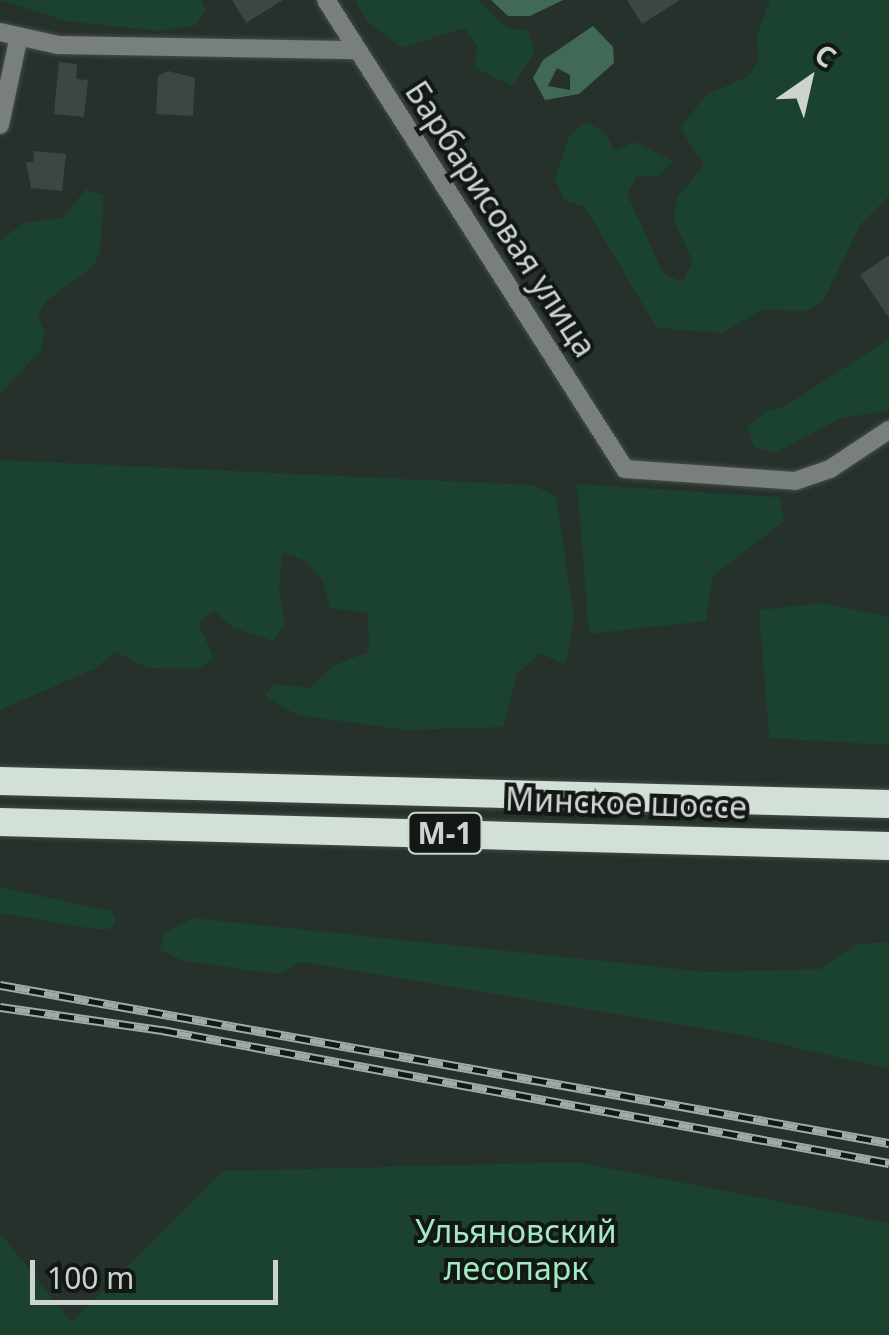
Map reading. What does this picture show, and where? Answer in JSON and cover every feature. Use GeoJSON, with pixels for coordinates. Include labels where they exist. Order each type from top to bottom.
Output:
{"type":"FeatureCollection","features":[{"type":"Feature","properties":{"kind":"highway","name":"Минское шоссе"},"geometry":{"type":"LineString","coordinates":[[0,782],[889,804]]}},
{"type":"Feature","properties":{"kind":"highway","name":"Минское шоссе"},"geometry":{"type":"LineString","coordinates":[[0,822],[889,846]]}},
{"type":"Feature","properties":{"kind":"street","name":"Барбарисовая улица"},"geometry":{"type":"LineString","coordinates":[[326,0],[625,470],[795,481],[830,470],[889,430]]}},
{"type":"Feature","properties":{"kind":"street"},"geometry":{"type":"LineString","coordinates":[[0,32],[18,40],[358,50]]}},
{"type":"Feature","properties":{"kind":"street"},"geometry":{"type":"LineString","coordinates":[[0,125],[18,40]]}},
{"type":"Feature","properties":{"kind":"green space"},"geometry":{"type":"Polygon","coordinates":[[[0,0],[201,0],[206,9],[196,25],[159,31],[66,21],[0,0]]]}},
{"type":"Feature","properties":{"kind":"green space"},"geometry":{"type":"Polygon","coordinates":[[[355,0],[478,0],[507,28],[528,31],[535,51],[513,86],[475,68],[477,45],[464,28],[402,48],[367,21],[355,0]]]}},
{"type":"Feature","properties":{"kind":"green space"},"geometry":{"type":"Polygon","coordinates":[[[770,0],[889,0],[889,196],[861,224],[823,302],[805,311],[761,310],[723,333],[657,328],[585,207],[564,200],[555,178],[569,136],[586,122],[605,132],[615,151],[635,142],[673,161],[659,176],[637,176],[627,194],[663,273],[682,282],[693,262],[674,221],[677,198],[704,165],[680,128],[707,94],[748,77],[759,60],[756,37],[770,0]]]}},
{"type":"Feature","properties":{"kind":"green space"},"geometry":{"type":"Polygon","coordinates":[[[86,189],[104,196],[100,252],[92,268],[47,300],[38,316],[45,333],[40,351],[0,394],[0,240],[26,222],[62,218],[86,189]]]}},
{"type":"Feature","properties":{"kind":"green space"},"geometry":{"type":"Polygon","coordinates":[[[889,339],[889,411],[841,418],[775,453],[754,447],[747,426],[889,339]]]}},
{"type":"Feature","properties":{"kind":"green space"},"geometry":{"type":"Polygon","coordinates":[[[0,460],[532,485],[556,496],[574,618],[566,665],[540,653],[517,674],[503,727],[406,730],[297,715],[264,695],[275,684],[310,688],[334,665],[369,652],[368,613],[330,608],[322,579],[304,560],[283,552],[279,585],[285,625],[273,641],[232,627],[214,611],[198,623],[214,658],[198,669],[148,668],[116,652],[94,669],[0,710],[0,460]]]}},
{"type":"Feature","properties":{"kind":"green space"},"geometry":{"type":"Polygon","coordinates":[[[577,484],[780,497],[784,521],[713,576],[706,621],[589,634],[577,484]]]}},
{"type":"Feature","properties":{"kind":"green space"},"geometry":{"type":"Polygon","coordinates":[[[821,603],[889,617],[889,745],[769,738],[759,610],[821,603]]]}},
{"type":"Feature","properties":{"kind":"green space"},"geometry":{"type":"Polygon","coordinates":[[[0,887],[111,911],[116,920],[110,929],[93,929],[0,913],[0,887]]]}},
{"type":"Feature","properties":{"kind":"green space"},"geometry":{"type":"Polygon","coordinates":[[[193,918],[707,972],[820,969],[856,944],[889,942],[889,1069],[737,1034],[301,962],[278,974],[183,961],[159,949],[165,933],[193,918]]]}},
{"type":"Feature","properties":{"kind":"green space","name":"Ульяновский лесопарк"},"geometry":{"type":"Polygon","coordinates":[[[577,1162],[889,1223],[889,1335],[0,1335],[0,1233],[71,1322],[222,1171],[577,1162]]]}},
{"type":"Feature","properties":{"kind":"shaded area"},"geometry":{"type":"Polygon","coordinates":[[[491,0],[563,0],[530,16],[508,16],[491,0]]]}},
{"type":"Feature","properties":{"kind":"shaded area"},"geometry":{"type":"Polygon","coordinates":[[[593,26],[613,47],[614,63],[579,94],[545,100],[533,78],[543,60],[593,26]],[[557,68],[548,86],[570,90],[570,75],[557,68]]]}},
{"type":"Feature","properties":{"kind":"building"},"geometry":{"type":"Polygon","coordinates":[[[232,0],[283,0],[246,23],[232,0]]]}},
{"type":"Feature","properties":{"kind":"building"},"geometry":{"type":"Polygon","coordinates":[[[627,0],[680,0],[642,24],[627,0]]]}},
{"type":"Feature","properties":{"kind":"building"},"geometry":{"type":"Polygon","coordinates":[[[59,62],[77,64],[76,79],[88,80],[84,117],[54,114],[59,62]]]}},
{"type":"Feature","properties":{"kind":"building"},"geometry":{"type":"Polygon","coordinates":[[[168,71],[195,78],[193,116],[156,114],[158,76],[168,71]]]}},
{"type":"Feature","properties":{"kind":"building"},"geometry":{"type":"Polygon","coordinates":[[[34,151],[66,154],[62,191],[31,188],[26,162],[33,162],[34,151]]]}},
{"type":"Feature","properties":{"kind":"building"},"geometry":{"type":"Polygon","coordinates":[[[889,255],[889,318],[860,275],[889,255]]]}},
{"type":"Feature","properties":{"kind":"railway"},"geometry":{"type":"LineString","coordinates":[[0,985],[889,1143]]}},
{"type":"Feature","properties":{"kind":"railway"},"geometry":{"type":"LineString","coordinates":[[0,1007],[162,1030],[889,1163]]}}]}
